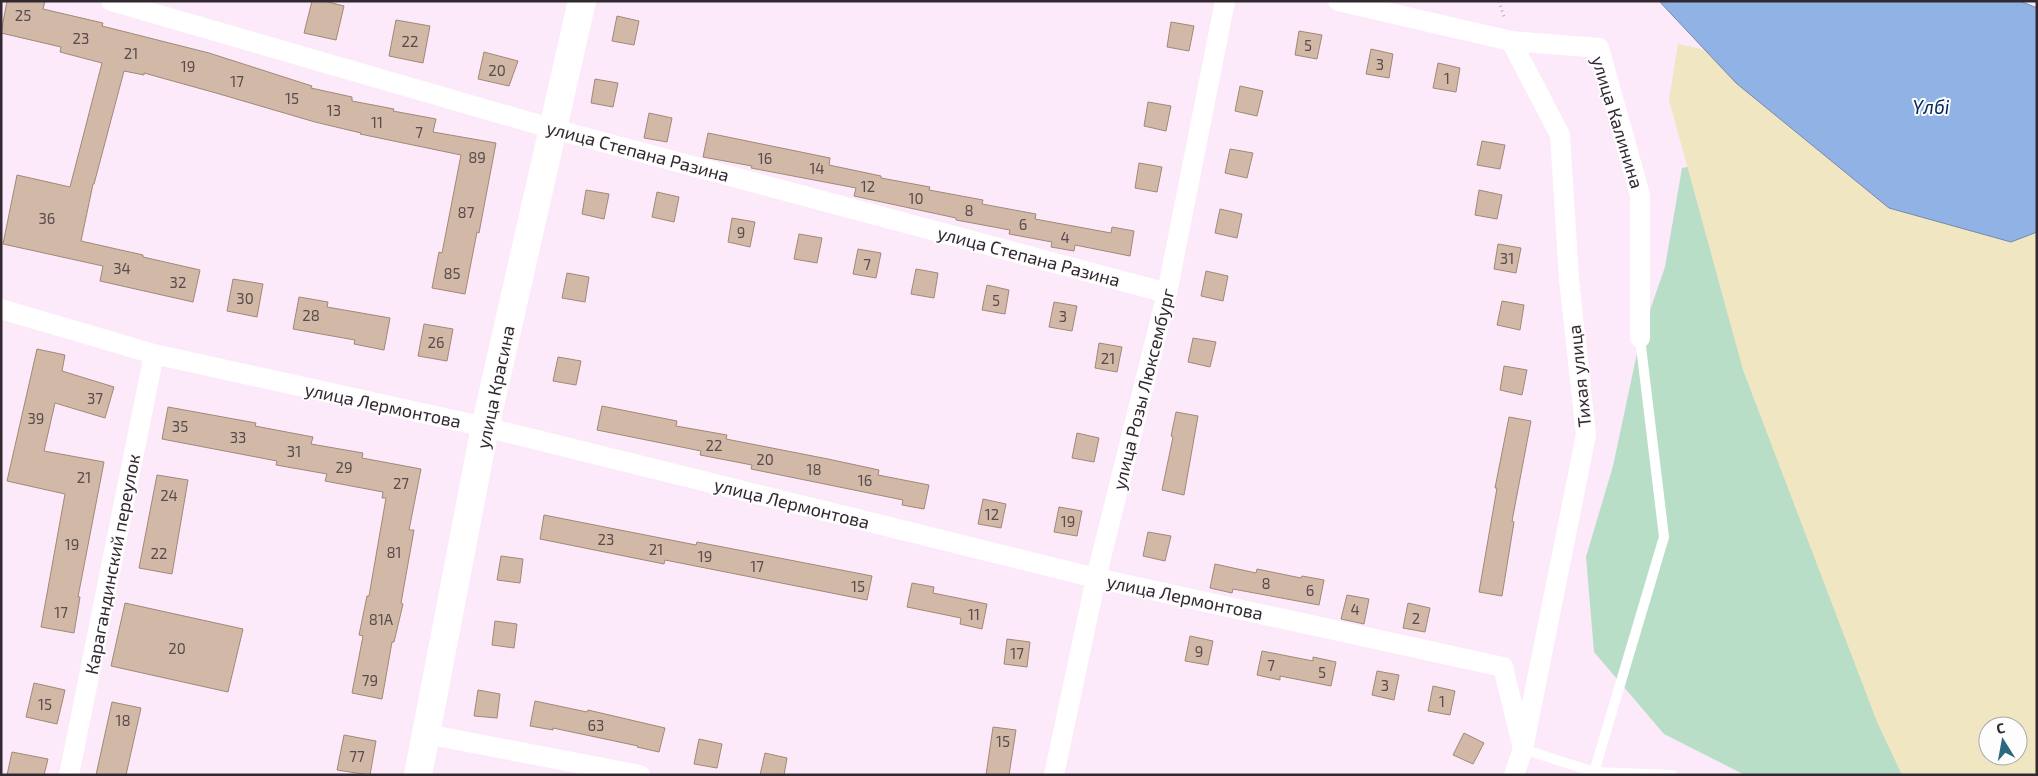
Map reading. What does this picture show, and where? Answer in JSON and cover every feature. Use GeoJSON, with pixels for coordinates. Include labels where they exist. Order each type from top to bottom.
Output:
{"type":"FeatureCollection","features":[{"type":"Feature","properties":{"kind":"street","name":"улица Степана Разина"},"geometry":{"type":"LineString","coordinates":[[110,1],[554,128],[1167,292]]}},
{"type":"Feature","properties":{"kind":"street","name":"улица Красина"},"geometry":{"type":"LineString","coordinates":[[418,775],[486,427],[582,1]]}},
{"type":"Feature","properties":{"kind":"street","name":"улица Розы Люксембург"},"geometry":{"type":"LineString","coordinates":[[1059,774],[1096,578],[1167,292],[1225,1]]}},
{"type":"Feature","properties":{"kind":"street","name":"улица Калинина"},"geometry":{"type":"LineString","coordinates":[[1338,1],[1511,42],[1599,48],[1640,195],[1640,338]]}},
{"type":"Feature","properties":{"kind":"street","name":"Тихая улица"},"geometry":{"type":"LineString","coordinates":[[1511,42],[1560,135],[1569,280],[1586,435],[1523,749],[1514,775]]}},
{"type":"Feature","properties":{"kind":"street","name":"улица Лермонтова"},"geometry":{"type":"LineString","coordinates":[[1,309],[154,354],[486,427],[1096,578],[1503,667],[1523,749]]}},
{"type":"Feature","properties":{"kind":"street","name":"Карагандинский переулок"},"geometry":{"type":"LineString","coordinates":[[69,775],[154,354]]}},
{"type":"Feature","properties":{"kind":"street"},"geometry":{"type":"LineString","coordinates":[[426,734],[640,775]]}},
{"type":"Feature","properties":{"kind":"lane"},"geometry":{"type":"LineString","coordinates":[[1593,773],[1664,537],[1640,338]]}},
{"type":"Feature","properties":{"kind":"lane"},"geometry":{"type":"LineString","coordinates":[[1523,749],[1593,773],[1672,775]]}},
{"type":"Feature","properties":{"kind":"green space"},"geometry":{"type":"Polygon","coordinates":[[[1770,152],[1873,317],[2016,716],[1978,716],[1978,766],[2028,766],[2028,750],[2037,775],[1745,775],[1664,734],[1594,652],[1586,557],[1613,466],[1640,339],[1665,267],[1682,168],[1770,152]]]}},
{"type":"Feature","properties":{"kind":"sand"},"geometry":{"type":"Polygon","coordinates":[[[1678,44],[1711,51],[2037,185],[2037,775],[1902,775],[1877,722],[1743,370],[1669,100],[1678,44]]]}},
{"type":"Feature","properties":{"kind":"water","name":"Үлбі"},"geometry":{"type":"Polygon","coordinates":[[[1659,1],[2020,1],[2037,8],[2037,232],[2011,242],[1889,208],[1736,83],[1659,1]]]}},
{"type":"Feature","properties":{"kind":"building"},"geometry":{"type":"Polygon","coordinates":[[[7,1],[45,1],[43,9],[103,23],[102,26],[209,53],[312,86],[311,88],[352,97],[352,101],[436,119],[433,132],[496,143],[465,294],[432,288],[439,252],[442,253],[461,155],[360,134],[144,73],[144,75],[124,71],[93,184],[81,241],[200,270],[193,302],[100,281],[103,266],[3,244],[17,175],[70,187],[102,63],[60,52],[61,47],[1,33],[7,1]]]}},
{"type":"Feature","properties":{"kind":"building"},"geometry":{"type":"Polygon","coordinates":[[[312,1],[324,1],[344,6],[336,40],[304,33],[312,1]]]}},
{"type":"Feature","properties":{"kind":"building"},"geometry":{"type":"Polygon","coordinates":[[[617,16],[639,21],[634,45],[612,41],[617,16]]]}},
{"type":"Feature","properties":{"kind":"building"},"geometry":{"type":"Polygon","coordinates":[[[396,20],[430,26],[423,63],[389,56],[396,20]]]}},
{"type":"Feature","properties":{"kind":"building"},"geometry":{"type":"Polygon","coordinates":[[[1171,22],[1194,26],[1189,51],[1167,47],[1171,22]]]}},
{"type":"Feature","properties":{"kind":"building"},"geometry":{"type":"Polygon","coordinates":[[[1299,31],[1322,35],[1317,59],[1295,55],[1299,31]]]}},
{"type":"Feature","properties":{"kind":"building"},"geometry":{"type":"Polygon","coordinates":[[[1371,49],[1393,54],[1389,78],[1366,74],[1371,49]]]}},
{"type":"Feature","properties":{"kind":"building"},"geometry":{"type":"Polygon","coordinates":[[[484,52],[518,61],[509,86],[478,79],[484,52]]]}},
{"type":"Feature","properties":{"kind":"building"},"geometry":{"type":"Polygon","coordinates":[[[1438,63],[1460,68],[1456,92],[1433,88],[1438,63]]]}},
{"type":"Feature","properties":{"kind":"building"},"geometry":{"type":"Polygon","coordinates":[[[595,79],[618,83],[613,107],[591,103],[595,79]]]}},
{"type":"Feature","properties":{"kind":"building"},"geometry":{"type":"Polygon","coordinates":[[[1240,86],[1263,91],[1257,116],[1235,111],[1240,86]]]}},
{"type":"Feature","properties":{"kind":"building"},"geometry":{"type":"Polygon","coordinates":[[[1148,102],[1171,106],[1166,131],[1144,126],[1148,102]]]}},
{"type":"Feature","properties":{"kind":"building"},"geometry":{"type":"Polygon","coordinates":[[[649,113],[672,118],[667,142],[644,138],[649,113]]]}},
{"type":"Feature","properties":{"kind":"building"},"geometry":{"type":"Polygon","coordinates":[[[708,133],[830,158],[829,165],[881,176],[881,178],[930,187],[929,190],[983,200],[982,204],[1036,214],[1035,219],[1111,233],[1112,227],[1134,231],[1130,256],[1075,245],[1074,251],[1051,247],[1052,242],[1009,234],[1010,230],[956,220],[956,218],[854,196],[856,188],[703,157],[708,133]]]}},
{"type":"Feature","properties":{"kind":"building"},"geometry":{"type":"Polygon","coordinates":[[[1482,141],[1505,145],[1500,169],[1477,165],[1482,141]]]}},
{"type":"Feature","properties":{"kind":"building"},"geometry":{"type":"Polygon","coordinates":[[[1230,149],[1253,153],[1247,178],[1225,173],[1230,149]]]}},
{"type":"Feature","properties":{"kind":"building"},"geometry":{"type":"Polygon","coordinates":[[[1139,163],[1162,167],[1157,192],[1135,188],[1139,163]]]}},
{"type":"Feature","properties":{"kind":"building"},"geometry":{"type":"Polygon","coordinates":[[[586,190],[609,194],[604,219],[582,214],[586,190]]]}},
{"type":"Feature","properties":{"kind":"building"},"geometry":{"type":"Polygon","coordinates":[[[1479,190],[1502,195],[1497,219],[1475,215],[1479,190]]]}},
{"type":"Feature","properties":{"kind":"building"},"geometry":{"type":"Polygon","coordinates":[[[657,192],[679,197],[674,222],[652,217],[657,192]]]}},
{"type":"Feature","properties":{"kind":"building"},"geometry":{"type":"Polygon","coordinates":[[[1220,209],[1242,214],[1237,238],[1215,233],[1220,209]]]}},
{"type":"Feature","properties":{"kind":"building"},"geometry":{"type":"Polygon","coordinates":[[[732,218],[755,222],[750,247],[728,242],[732,218]]]}},
{"type":"Feature","properties":{"kind":"building"},"geometry":{"type":"Polygon","coordinates":[[[799,234],[822,238],[817,263],[794,259],[799,234]]]}},
{"type":"Feature","properties":{"kind":"building"},"geometry":{"type":"Polygon","coordinates":[[[1498,244],[1521,248],[1516,273],[1494,269],[1498,244]]]}},
{"type":"Feature","properties":{"kind":"building"},"geometry":{"type":"Polygon","coordinates":[[[858,249],[881,253],[876,278],[853,274],[858,249]]]}},
{"type":"Feature","properties":{"kind":"building"},"geometry":{"type":"Polygon","coordinates":[[[916,269],[938,273],[934,298],[911,294],[916,269]]]}},
{"type":"Feature","properties":{"kind":"building"},"geometry":{"type":"Polygon","coordinates":[[[1206,271],[1228,276],[1223,301],[1201,296],[1206,271]]]}},
{"type":"Feature","properties":{"kind":"building"},"geometry":{"type":"Polygon","coordinates":[[[567,273],[589,277],[585,302],[562,298],[567,273]]]}},
{"type":"Feature","properties":{"kind":"building"},"geometry":{"type":"Polygon","coordinates":[[[233,279],[263,284],[257,317],[227,311],[233,279]]]}},
{"type":"Feature","properties":{"kind":"building"},"geometry":{"type":"Polygon","coordinates":[[[987,285],[1009,290],[1005,314],[982,310],[987,285]]]}},
{"type":"Feature","properties":{"kind":"building"},"geometry":{"type":"Polygon","coordinates":[[[299,297],[328,302],[327,307],[390,318],[384,350],[354,344],[355,340],[293,329],[299,297]]]}},
{"type":"Feature","properties":{"kind":"building"},"geometry":{"type":"Polygon","coordinates":[[[1502,301],[1524,305],[1520,330],[1497,325],[1502,301]]]}},
{"type":"Feature","properties":{"kind":"building"},"geometry":{"type":"Polygon","coordinates":[[[1054,302],[1077,306],[1072,331],[1049,327],[1054,302]]]}},
{"type":"Feature","properties":{"kind":"building"},"geometry":{"type":"Polygon","coordinates":[[[424,324],[453,329],[447,361],[418,356],[424,324]]]}},
{"type":"Feature","properties":{"kind":"building"},"geometry":{"type":"Polygon","coordinates":[[[1193,338],[1216,342],[1210,367],[1188,362],[1193,338]]]}},
{"type":"Feature","properties":{"kind":"building"},"geometry":{"type":"Polygon","coordinates":[[[1099,343],[1122,347],[1117,372],[1095,368],[1099,343]]]}},
{"type":"Feature","properties":{"kind":"building"},"geometry":{"type":"Polygon","coordinates":[[[37,349],[65,355],[62,371],[114,387],[105,418],[55,403],[44,451],[104,462],[78,597],[80,597],[74,633],[41,627],[65,494],[7,481],[37,349]]]}},
{"type":"Feature","properties":{"kind":"building"},"geometry":{"type":"Polygon","coordinates":[[[558,357],[581,361],[576,385],[553,381],[558,357]]]}},
{"type":"Feature","properties":{"kind":"building"},"geometry":{"type":"Polygon","coordinates":[[[1504,366],[1527,370],[1522,395],[1500,390],[1504,366]]]}},
{"type":"Feature","properties":{"kind":"building"},"geometry":{"type":"Polygon","coordinates":[[[602,406],[677,421],[676,426],[727,435],[726,439],[879,470],[878,475],[929,485],[924,509],[902,505],[903,500],[751,469],[752,465],[700,455],[701,451],[597,430],[602,406]]]}},
{"type":"Feature","properties":{"kind":"building"},"geometry":{"type":"Polygon","coordinates":[[[168,407],[256,423],[255,426],[313,437],[311,444],[363,453],[362,458],[421,469],[409,530],[414,530],[401,603],[403,604],[394,642],[392,642],[382,699],[352,693],[363,636],[359,635],[367,596],[369,596],[386,498],[382,498],[383,492],[325,481],[327,474],[276,465],[277,461],[162,439],[168,407]]]}},
{"type":"Feature","properties":{"kind":"building"},"geometry":{"type":"Polygon","coordinates":[[[1176,412],[1198,416],[1184,495],[1162,490],[1176,412]]]}},
{"type":"Feature","properties":{"kind":"building"},"geometry":{"type":"Polygon","coordinates":[[[1509,417],[1531,421],[1512,521],[1514,522],[1502,596],[1479,592],[1497,488],[1495,488],[1509,417]]]}},
{"type":"Feature","properties":{"kind":"building"},"geometry":{"type":"Polygon","coordinates":[[[1077,433],[1099,438],[1094,462],[1072,458],[1077,433]]]}},
{"type":"Feature","properties":{"kind":"building"},"geometry":{"type":"Polygon","coordinates":[[[157,475],[188,480],[172,574],[139,568],[157,475]]]}},
{"type":"Feature","properties":{"kind":"building"},"geometry":{"type":"Polygon","coordinates":[[[983,499],[1006,504],[1001,528],[978,524],[983,499]]]}},
{"type":"Feature","properties":{"kind":"building"},"geometry":{"type":"Polygon","coordinates":[[[1059,507],[1082,511],[1077,536],[1054,532],[1059,507]]]}},
{"type":"Feature","properties":{"kind":"building"},"geometry":{"type":"Polygon","coordinates":[[[544,515],[696,545],[697,542],[872,576],[867,600],[665,560],[664,564],[540,539],[544,515]]]}},
{"type":"Feature","properties":{"kind":"building"},"geometry":{"type":"Polygon","coordinates":[[[1148,532],[1171,536],[1165,561],[1143,556],[1148,532]]]}},
{"type":"Feature","properties":{"kind":"building"},"geometry":{"type":"Polygon","coordinates":[[[501,556],[523,559],[520,583],[497,580],[501,556]]]}},
{"type":"Feature","properties":{"kind":"building"},"geometry":{"type":"Polygon","coordinates":[[[1215,564],[1256,573],[1257,569],[1301,578],[1302,576],[1324,580],[1319,605],[1233,589],[1232,593],[1210,588],[1215,564]]]}},
{"type":"Feature","properties":{"kind":"building"},"geometry":{"type":"Polygon","coordinates":[[[912,583],[934,587],[933,593],[987,604],[982,629],[960,624],[961,618],[907,607],[912,583]]]}},
{"type":"Feature","properties":{"kind":"building"},"geometry":{"type":"Polygon","coordinates":[[[1347,595],[1369,599],[1364,624],[1341,619],[1347,595]]]}},
{"type":"Feature","properties":{"kind":"building"},"geometry":{"type":"Polygon","coordinates":[[[125,603],[243,629],[228,692],[111,666],[125,603]]]}},
{"type":"Feature","properties":{"kind":"building"},"geometry":{"type":"Polygon","coordinates":[[[1408,603],[1430,608],[1425,632],[1403,628],[1408,603]]]}},
{"type":"Feature","properties":{"kind":"building"},"geometry":{"type":"Polygon","coordinates":[[[495,621],[517,624],[514,648],[492,645],[495,621]]]}},
{"type":"Feature","properties":{"kind":"building"},"geometry":{"type":"Polygon","coordinates":[[[1190,636],[1213,641],[1208,665],[1185,661],[1190,636]]]}},
{"type":"Feature","properties":{"kind":"building"},"geometry":{"type":"Polygon","coordinates":[[[1007,639],[1030,642],[1027,667],[1004,664],[1007,639]]]}},
{"type":"Feature","properties":{"kind":"building"},"geometry":{"type":"Polygon","coordinates":[[[1262,651],[1313,661],[1313,657],[1336,662],[1331,686],[1280,676],[1280,680],[1257,675],[1262,651]]]}},
{"type":"Feature","properties":{"kind":"building"},"geometry":{"type":"Polygon","coordinates":[[[1377,671],[1399,675],[1394,700],[1372,695],[1377,671]]]}},
{"type":"Feature","properties":{"kind":"building"},"geometry":{"type":"Polygon","coordinates":[[[34,683],[65,690],[57,724],[26,717],[34,683]]]}},
{"type":"Feature","properties":{"kind":"building"},"geometry":{"type":"Polygon","coordinates":[[[1433,686],[1455,691],[1450,715],[1428,711],[1433,686]]]}},
{"type":"Feature","properties":{"kind":"building"},"geometry":{"type":"Polygon","coordinates":[[[478,690],[500,694],[497,718],[474,716],[478,690]]]}},
{"type":"Feature","properties":{"kind":"building"},"geometry":{"type":"Polygon","coordinates":[[[535,701],[587,712],[588,710],[665,728],[659,752],[553,728],[553,730],[530,726],[535,701]]]}},
{"type":"Feature","properties":{"kind":"building"},"geometry":{"type":"Polygon","coordinates":[[[112,702],[141,708],[126,775],[96,775],[112,702]]]}},
{"type":"Feature","properties":{"kind":"building"},"geometry":{"type":"Polygon","coordinates":[[[993,727],[1016,730],[1009,775],[986,775],[993,727]]]}},
{"type":"Feature","properties":{"kind":"building"},"geometry":{"type":"Polygon","coordinates":[[[1464,733],[1484,743],[1473,764],[1453,755],[1464,733]]]}},
{"type":"Feature","properties":{"kind":"building"},"geometry":{"type":"Polygon","coordinates":[[[344,735],[376,741],[370,775],[337,770],[344,735]]]}},
{"type":"Feature","properties":{"kind":"building"},"geometry":{"type":"Polygon","coordinates":[[[699,739],[722,744],[717,768],[694,764],[699,739]]]}},
{"type":"Feature","properties":{"kind":"building"},"geometry":{"type":"Polygon","coordinates":[[[12,752],[48,759],[44,775],[7,775],[12,752]]]}},
{"type":"Feature","properties":{"kind":"building"},"geometry":{"type":"Polygon","coordinates":[[[765,753],[787,758],[784,775],[760,775],[765,753]]]}}]}
